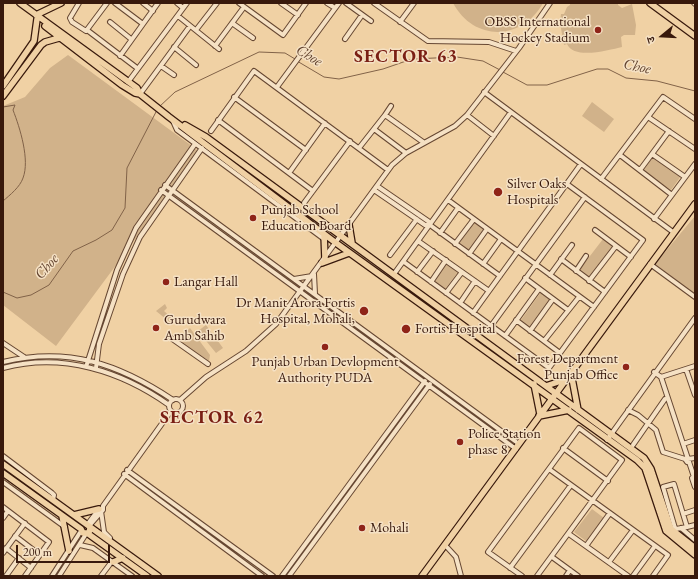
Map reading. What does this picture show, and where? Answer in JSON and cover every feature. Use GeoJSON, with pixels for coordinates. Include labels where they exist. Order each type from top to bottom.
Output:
{"type":"FeatureCollection","features":[{"type":"Feature","properties":{"kind":"main road"},"geometry":{"type":"LineString","coordinates":[[16,3],[137,88],[140,94],[170,118],[324,237],[336,243],[534,384],[578,410],[642,463],[666,531],[695,555]]}},
{"type":"Feature","properties":{"kind":"main road"},"geometry":{"type":"LineString","coordinates":[[20,3],[59,38],[80,54],[122,85],[134,93],[140,94]]}},
{"type":"Feature","properties":{"kind":"main road"},"geometry":{"type":"LineString","coordinates":[[36,17],[61,3]]}},
{"type":"Feature","properties":{"kind":"main road"},"geometry":{"type":"LineString","coordinates":[[650,3],[695,36]]}},
{"type":"Feature","properties":{"kind":"main road"},"geometry":{"type":"LineString","coordinates":[[656,3],[695,32]]}},
{"type":"Feature","properties":{"kind":"main road"},"geometry":{"type":"LineString","coordinates":[[3,86],[34,41],[36,35],[36,17]]}},
{"type":"Feature","properties":{"kind":"main road"},"geometry":{"type":"LineString","coordinates":[[36,35],[45,42]]}},
{"type":"Feature","properties":{"kind":"main road"},"geometry":{"type":"LineString","coordinates":[[3,96],[38,48],[45,42],[59,38]]}},
{"type":"Feature","properties":{"kind":"main road"},"geometry":{"type":"LineString","coordinates":[[170,118],[172,117],[206,137],[352,243],[546,386],[569,410],[596,431],[644,458],[651,469],[671,529],[695,548]]}},
{"type":"Feature","properties":{"kind":"main road"},"geometry":{"type":"LineString","coordinates":[[422,576],[695,204]]}},
{"type":"Feature","properties":{"kind":"main road"},"geometry":{"type":"LineString","coordinates":[[331,228],[340,230],[348,226],[352,243]]}},
{"type":"Feature","properties":{"kind":"main road"},"geometry":{"type":"LineString","coordinates":[[324,237],[323,261],[349,253]]}},
{"type":"Feature","properties":{"kind":"main road"},"geometry":{"type":"LineString","coordinates":[[571,373],[578,410]]}},
{"type":"Feature","properties":{"kind":"main road"},"geometry":{"type":"LineString","coordinates":[[546,386],[566,380]]}},
{"type":"Feature","properties":{"kind":"main road"},"geometry":{"type":"LineString","coordinates":[[534,384],[540,415]]}},
{"type":"Feature","properties":{"kind":"main road"},"geometry":{"type":"LineString","coordinates":[[540,415],[569,410]]}},
{"type":"Feature","properties":{"kind":"main road"},"geometry":{"type":"LineString","coordinates":[[3,464],[74,515],[86,529],[147,576]]}},
{"type":"Feature","properties":{"kind":"main road"},"geometry":{"type":"LineString","coordinates":[[3,473],[62,516],[126,551],[158,576]]}},
{"type":"Feature","properties":{"kind":"main road"},"geometry":{"type":"LineString","coordinates":[[74,515],[101,508]]}},
{"type":"Feature","properties":{"kind":"main road"},"geometry":{"type":"LineString","coordinates":[[62,516],[69,552]]}},
{"type":"Feature","properties":{"kind":"main road"},"geometry":{"type":"LineString","coordinates":[[111,563],[123,558]]}},
{"type":"Feature","properties":{"kind":"street"},"geometry":{"type":"LineString","coordinates":[[79,3],[70,18],[84,31],[87,30],[137,68]]}},
{"type":"Feature","properties":{"kind":"street"},"geometry":{"type":"LineString","coordinates":[[87,30],[107,3]]}},
{"type":"Feature","properties":{"kind":"street"},"geometry":{"type":"LineString","coordinates":[[114,3],[143,24]]}},
{"type":"Feature","properties":{"kind":"street"},"geometry":{"type":"LineString","coordinates":[[144,3],[153,10]]}},
{"type":"Feature","properties":{"kind":"street"},"geometry":{"type":"LineString","coordinates":[[120,56],[158,3]]}},
{"type":"Feature","properties":{"kind":"street"},"geometry":{"type":"LineString","coordinates":[[177,3],[183,8]]}},
{"type":"Feature","properties":{"kind":"street"},"geometry":{"type":"LineString","coordinates":[[128,82],[187,3]]}},
{"type":"Feature","properties":{"kind":"street"},"geometry":{"type":"LineString","coordinates":[[196,30],[217,3]]}},
{"type":"Feature","properties":{"kind":"street"},"geometry":{"type":"LineString","coordinates":[[239,3],[283,36],[306,3]]}},
{"type":"Feature","properties":{"kind":"street"},"geometry":{"type":"LineString","coordinates":[[281,3],[298,15]]}},
{"type":"Feature","properties":{"kind":"street"},"geometry":{"type":"LineString","coordinates":[[327,3],[335,8]]}},
{"type":"Feature","properties":{"kind":"street"},"geometry":{"type":"LineString","coordinates":[[277,87],[339,3]]}},
{"type":"Feature","properties":{"kind":"street"},"geometry":{"type":"LineString","coordinates":[[346,3],[371,21]]}},
{"type":"Feature","properties":{"kind":"street"},"geometry":{"type":"LineString","coordinates":[[374,3],[430,42],[489,42],[514,53]]}},
{"type":"Feature","properties":{"kind":"street"},"geometry":{"type":"LineString","coordinates":[[400,22],[414,3]]}},
{"type":"Feature","properties":{"kind":"street"},"geometry":{"type":"LineString","coordinates":[[3,362],[24,358],[68,356],[88,359],[97,361],[137,377],[173,400],[180,400],[206,377],[262,339],[276,324],[342,236],[388,170],[406,152],[455,126],[466,115],[550,3]]}},
{"type":"Feature","properties":{"kind":"street"},"geometry":{"type":"LineString","coordinates":[[215,46],[244,7]]}},
{"type":"Feature","properties":{"kind":"street"},"geometry":{"type":"LineString","coordinates":[[345,39],[362,15]]}},
{"type":"Feature","properties":{"kind":"street"},"geometry":{"type":"LineString","coordinates":[[178,16],[219,49]]}},
{"type":"Feature","properties":{"kind":"street"},"geometry":{"type":"LineString","coordinates":[[110,22],[132,39]]}},
{"type":"Feature","properties":{"kind":"street"},"geometry":{"type":"LineString","coordinates":[[232,23],[253,38]]}},
{"type":"Feature","properties":{"kind":"street"},"geometry":{"type":"LineString","coordinates":[[140,94],[190,26]]}},
{"type":"Feature","properties":{"kind":"street"},"geometry":{"type":"LineString","coordinates":[[174,47],[196,65]]}},
{"type":"Feature","properties":{"kind":"street"},"geometry":{"type":"LineString","coordinates":[[161,66],[174,75]]}},
{"type":"Feature","properties":{"kind":"street"},"geometry":{"type":"LineString","coordinates":[[211,131],[253,71],[277,87],[388,170]]}},
{"type":"Feature","properties":{"kind":"street"},"geometry":{"type":"LineString","coordinates":[[484,92],[673,232]]}},
{"type":"Feature","properties":{"kind":"street"},"geometry":{"type":"LineString","coordinates":[[234,97],[306,150]]}},
{"type":"Feature","properties":{"kind":"street"},"geometry":{"type":"LineString","coordinates":[[601,179],[664,97],[695,119]]}},
{"type":"Feature","properties":{"kind":"street"},"geometry":{"type":"LineString","coordinates":[[359,148],[391,106]]}},
{"type":"Feature","properties":{"kind":"street"},"geometry":{"type":"LineString","coordinates":[[394,274],[511,112]]}},
{"type":"Feature","properties":{"kind":"street"},"geometry":{"type":"LineString","coordinates":[[385,115],[423,142]]}},
{"type":"Feature","properties":{"kind":"street"},"geometry":{"type":"LineString","coordinates":[[466,115],[494,136]]}},
{"type":"Feature","properties":{"kind":"street"},"geometry":{"type":"LineString","coordinates":[[648,117],[695,150]]}},
{"type":"Feature","properties":{"kind":"street"},"geometry":{"type":"LineString","coordinates":[[170,118],[175,128],[195,144],[324,237]]}},
{"type":"Feature","properties":{"kind":"street"},"geometry":{"type":"LineString","coordinates":[[218,120],[313,191]]}},
{"type":"Feature","properties":{"kind":"street"},"geometry":{"type":"LineString","coordinates":[[289,173],[325,123]]}},
{"type":"Feature","properties":{"kind":"street"},"geometry":{"type":"LineString","coordinates":[[374,129],[406,152]]}},
{"type":"Feature","properties":{"kind":"street"},"geometry":{"type":"LineString","coordinates":[[640,170],[669,131]]}},
{"type":"Feature","properties":{"kind":"street"},"geometry":{"type":"LineString","coordinates":[[304,203],[350,141]]}},
{"type":"Feature","properties":{"kind":"street"},"geometry":{"type":"LineString","coordinates":[[86,367],[117,270],[131,239],[138,225],[161,190],[195,144]]}},
{"type":"Feature","properties":{"kind":"street"},"geometry":{"type":"LineString","coordinates":[[96,368],[99,344],[123,274],[142,234],[202,148]]}},
{"type":"Feature","properties":{"kind":"street"},"geometry":{"type":"LineString","coordinates":[[652,154],[685,177]]}},
{"type":"Feature","properties":{"kind":"street"},"geometry":{"type":"LineString","coordinates":[[620,155],[672,194]]}},
{"type":"Feature","properties":{"kind":"street"},"geometry":{"type":"LineString","coordinates":[[473,313],[582,164]]}},
{"type":"Feature","properties":{"kind":"street"},"geometry":{"type":"LineString","coordinates":[[654,219],[695,164]]}},
{"type":"Feature","properties":{"kind":"street"},"geometry":{"type":"LineString","coordinates":[[404,262],[548,368],[631,257],[642,239],[567,184]]}},
{"type":"Feature","properties":{"kind":"street"},"geometry":{"type":"LineString","coordinates":[[165,185],[428,377],[517,447]]}},
{"type":"Feature","properties":{"kind":"street"},"geometry":{"type":"LineString","coordinates":[[377,186],[428,221],[430,225],[440,233],[500,276]]}},
{"type":"Feature","properties":{"kind":"street"},"geometry":{"type":"LineString","coordinates":[[161,190],[216,228],[424,382],[517,447]]}},
{"type":"Feature","properties":{"kind":"street"},"geometry":{"type":"LineString","coordinates":[[374,190],[425,225],[430,225]]}},
{"type":"Feature","properties":{"kind":"street"},"geometry":{"type":"LineString","coordinates":[[491,326],[585,197]]}},
{"type":"Feature","properties":{"kind":"street"},"geometry":{"type":"LineString","coordinates":[[183,205],[187,200]]}},
{"type":"Feature","properties":{"kind":"street"},"geometry":{"type":"LineString","coordinates":[[448,200],[594,307]]}},
{"type":"Feature","properties":{"kind":"street"},"geometry":{"type":"LineString","coordinates":[[440,233],[458,208]]}},
{"type":"Feature","properties":{"kind":"street"},"geometry":{"type":"LineString","coordinates":[[390,255],[417,219]]}},
{"type":"Feature","properties":{"kind":"street"},"geometry":{"type":"LineString","coordinates":[[455,244],[474,219]]}},
{"type":"Feature","properties":{"kind":"street"},"geometry":{"type":"LineString","coordinates":[[216,228],[219,224]]}},
{"type":"Feature","properties":{"kind":"street"},"geometry":{"type":"LineString","coordinates":[[469,254],[487,229]]}},
{"type":"Feature","properties":{"kind":"street"},"geometry":{"type":"LineString","coordinates":[[595,230],[631,257]]}},
{"type":"Feature","properties":{"kind":"street"},"geometry":{"type":"LineString","coordinates":[[483,264],[501,239]]}},
{"type":"Feature","properties":{"kind":"street"},"geometry":{"type":"LineString","coordinates":[[418,241],[489,291]]}},
{"type":"Feature","properties":{"kind":"street"},"geometry":{"type":"LineString","coordinates":[[550,275],[572,245]]}},
{"type":"Feature","properties":{"kind":"street"},"geometry":{"type":"LineString","coordinates":[[589,281],[616,246]]}},
{"type":"Feature","properties":{"kind":"street"},"geometry":{"type":"LineString","coordinates":[[250,253],[253,249]]}},
{"type":"Feature","properties":{"kind":"street"},"geometry":{"type":"LineString","coordinates":[[417,272],[433,251]]}},
{"type":"Feature","properties":{"kind":"street"},"geometry":{"type":"LineString","coordinates":[[576,270],[586,256]]}},
{"type":"Feature","properties":{"kind":"street"},"geometry":{"type":"LineString","coordinates":[[561,259],[605,292]]}},
{"type":"Feature","properties":{"kind":"street"},"geometry":{"type":"LineString","coordinates":[[431,282],[446,260]]}},
{"type":"Feature","properties":{"kind":"street"},"geometry":{"type":"LineString","coordinates":[[650,264],[695,297]]}},
{"type":"Feature","properties":{"kind":"street"},"geometry":{"type":"LineString","coordinates":[[446,293],[462,272]]}},
{"type":"Feature","properties":{"kind":"street"},"geometry":{"type":"LineString","coordinates":[[294,279],[313,275]]}},
{"type":"Feature","properties":{"kind":"street"},"geometry":{"type":"LineString","coordinates":[[313,275],[315,294]]}},
{"type":"Feature","properties":{"kind":"street"},"geometry":{"type":"LineString","coordinates":[[525,278],[568,310]]}},
{"type":"Feature","properties":{"kind":"street"},"geometry":{"type":"LineString","coordinates":[[460,303],[475,281]]}},
{"type":"Feature","properties":{"kind":"street"},"geometry":{"type":"LineString","coordinates":[[505,336],[539,289]]}},
{"type":"Feature","properties":{"kind":"street"},"geometry":{"type":"LineString","coordinates":[[544,341],[579,297]]}},
{"type":"Feature","properties":{"kind":"street"},"geometry":{"type":"LineString","coordinates":[[530,331],[553,299]]}},
{"type":"Feature","properties":{"kind":"street"},"geometry":{"type":"LineString","coordinates":[[609,437],[654,372],[695,318]]}},
{"type":"Feature","properties":{"kind":"street"},"geometry":{"type":"LineString","coordinates":[[516,320],[560,353]]}},
{"type":"Feature","properties":{"kind":"street"},"geometry":{"type":"LineString","coordinates":[[171,338],[208,364]]}},
{"type":"Feature","properties":{"kind":"street"},"geometry":{"type":"LineString","coordinates":[[3,342],[24,358]]}},
{"type":"Feature","properties":{"kind":"street"},"geometry":{"type":"LineString","coordinates":[[3,368],[24,364],[60,362],[96,368],[129,380],[169,405],[171,411]]}},
{"type":"Feature","properties":{"kind":"street"},"geometry":{"type":"LineString","coordinates":[[661,378],[695,366]]}},
{"type":"Feature","properties":{"kind":"street"},"geometry":{"type":"LineString","coordinates":[[686,369],[695,395]]}},
{"type":"Feature","properties":{"kind":"street"},"geometry":{"type":"LineString","coordinates":[[654,372],[661,378],[695,480]]}},
{"type":"Feature","properties":{"kind":"street"},"geometry":{"type":"LineString","coordinates":[[282,576],[428,377]]}},
{"type":"Feature","properties":{"kind":"street"},"geometry":{"type":"LineString","coordinates":[[289,576],[432,381]]}},
{"type":"Feature","properties":{"kind":"street"},"geometry":{"type":"LineString","coordinates":[[632,445],[665,399]]}},
{"type":"Feature","properties":{"kind":"street"},"geometry":{"type":"LineString","coordinates":[[169,405],[173,400]]}},
{"type":"Feature","properties":{"kind":"street"},"geometry":{"type":"LineString","coordinates":[[171,411],[174,413],[181,412],[183,405],[180,400]]}},
{"type":"Feature","properties":{"kind":"street"},"geometry":{"type":"LineString","coordinates":[[629,409],[648,422],[656,430],[663,452],[686,460],[695,487]]}},
{"type":"Feature","properties":{"kind":"street"},"geometry":{"type":"LineString","coordinates":[[52,576],[124,474],[171,411]]}},
{"type":"Feature","properties":{"kind":"street"},"geometry":{"type":"LineString","coordinates":[[399,416],[404,419]]}},
{"type":"Feature","properties":{"kind":"street"},"geometry":{"type":"LineString","coordinates":[[522,576],[488,552],[579,428],[622,460],[537,576]]}},
{"type":"Feature","properties":{"kind":"street"},"geometry":{"type":"LineString","coordinates":[[591,437],[596,431]]}},
{"type":"Feature","properties":{"kind":"street"},"geometry":{"type":"LineString","coordinates":[[683,444],[695,440]]}},
{"type":"Feature","properties":{"kind":"street"},"geometry":{"type":"LineString","coordinates":[[563,448],[608,481]]}},
{"type":"Feature","properties":{"kind":"street"},"geometry":{"type":"LineString","coordinates":[[3,456],[52,492],[54,495],[53,500]]}},
{"type":"Feature","properties":{"kind":"street"},"geometry":{"type":"LineString","coordinates":[[688,459],[695,458]]}},
{"type":"Feature","properties":{"kind":"street"},"geometry":{"type":"LineString","coordinates":[[549,469],[668,556],[653,576]]}},
{"type":"Feature","properties":{"kind":"street"},"geometry":{"type":"LineString","coordinates":[[127,470],[273,576]]}},
{"type":"Feature","properties":{"kind":"street"},"geometry":{"type":"LineString","coordinates":[[124,474],[262,576]]}},
{"type":"Feature","properties":{"kind":"street"},"geometry":{"type":"LineString","coordinates":[[3,482],[65,527]]}},
{"type":"Feature","properties":{"kind":"street"},"geometry":{"type":"LineString","coordinates":[[687,527],[674,484],[663,487],[675,528],[681,528],[687,527],[695,525]]}},
{"type":"Feature","properties":{"kind":"street"},"geometry":{"type":"LineString","coordinates":[[510,568],[571,485]]}},
{"type":"Feature","properties":{"kind":"street"},"geometry":{"type":"LineString","coordinates":[[347,487],[351,491]]}},
{"type":"Feature","properties":{"kind":"street"},"geometry":{"type":"LineString","coordinates":[[3,507],[49,542],[25,576]]}},
{"type":"Feature","properties":{"kind":"street"},"geometry":{"type":"LineString","coordinates":[[101,508],[105,534],[126,551],[162,576]]}},
{"type":"Feature","properties":{"kind":"street"},"geometry":{"type":"LineString","coordinates":[[683,514],[695,510]]}},
{"type":"Feature","properties":{"kind":"street"},"geometry":{"type":"LineString","coordinates":[[3,518],[8,511]]}},
{"type":"Feature","properties":{"kind":"street"},"geometry":{"type":"LineString","coordinates":[[586,546],[610,513]]}},
{"type":"Feature","properties":{"kind":"street"},"geometry":{"type":"LineString","coordinates":[[322,522],[326,525]]}},
{"type":"Feature","properties":{"kind":"street"},"geometry":{"type":"LineString","coordinates":[[3,553],[25,523]]}},
{"type":"Feature","properties":{"kind":"street"},"geometry":{"type":"LineString","coordinates":[[681,528],[695,540]]}},
{"type":"Feature","properties":{"kind":"street"},"geometry":{"type":"LineString","coordinates":[[59,576],[80,545],[86,529]]}},
{"type":"Feature","properties":{"kind":"street"},"geometry":{"type":"LineString","coordinates":[[609,562],[633,530]]}},
{"type":"Feature","properties":{"kind":"street"},"geometry":{"type":"LineString","coordinates":[[569,534],[628,576]]}},
{"type":"Feature","properties":{"kind":"street"},"geometry":{"type":"LineString","coordinates":[[15,536],[40,555]]}},
{"type":"Feature","properties":{"kind":"street"},"geometry":{"type":"LineString","coordinates":[[219,544],[222,539]]}},
{"type":"Feature","properties":{"kind":"street"},"geometry":{"type":"LineString","coordinates":[[80,545],[90,546],[111,563],[132,576]]}},
{"type":"Feature","properties":{"kind":"street"},"geometry":{"type":"LineString","coordinates":[[445,545],[456,557],[461,576]]}},
{"type":"Feature","properties":{"kind":"street"},"geometry":{"type":"LineString","coordinates":[[632,576],[655,546]]}},
{"type":"Feature","properties":{"kind":"street"},"geometry":{"type":"LineString","coordinates":[[6,548],[31,568]]}},
{"type":"Feature","properties":{"kind":"street"},"geometry":{"type":"LineString","coordinates":[[552,557],[578,576]]}},
{"type":"Feature","properties":{"kind":"street"},"geometry":{"type":"LineString","coordinates":[[6,576],[19,558]]}},
{"type":"Feature","properties":{"kind":"street"},"geometry":{"type":"LineString","coordinates":[[102,576],[111,563]]}},
{"type":"Feature","properties":{"kind":"street"},"geometry":{"type":"LineString","coordinates":[[566,576],[570,570]]}},
{"type":"Feature","properties":{"kind":"shaded area"},"geometry":{"type":"Polygon","coordinates":[[[453,3],[543,3],[534,16],[523,25],[511,30],[498,32],[485,30],[473,25],[462,16],[453,3]]]}},
{"type":"Feature","properties":{"kind":"shaded area","name":"OBSS International Hockey Stadium"},"geometry":{"type":"Polygon","coordinates":[[[570,3],[618,3],[618,5],[622,8],[632,4],[636,25],[635,35],[624,35],[621,37],[622,47],[592,53],[577,52],[571,49],[567,44],[564,45],[560,23],[561,14],[564,14],[570,3]]]}},
{"type":"Feature","properties":{"kind":"shaded area"},"geometry":{"type":"Polygon","coordinates":[[[68,55],[200,152],[56,346],[3,305],[3,106],[25,97],[50,68],[68,55]]]}},
{"type":"Feature","properties":{"kind":"shaded area"},"geometry":{"type":"Polygon","coordinates":[[[592,102],[614,119],[604,132],[582,116],[592,102]]]}},
{"type":"Feature","properties":{"kind":"shaded area"},"geometry":{"type":"Polygon","coordinates":[[[653,157],[681,176],[671,190],[643,171],[653,157]]]}},
{"type":"Feature","properties":{"kind":"shaded area"},"geometry":{"type":"Polygon","coordinates":[[[695,216],[695,294],[655,264],[695,216]]]}},
{"type":"Feature","properties":{"kind":"shaded area"},"geometry":{"type":"Polygon","coordinates":[[[475,222],[484,229],[469,250],[459,242],[475,222]]]}},
{"type":"Feature","properties":{"kind":"shaded area"},"geometry":{"type":"Polygon","coordinates":[[[603,239],[613,247],[590,277],[580,269],[603,239]]]}},
{"type":"Feature","properties":{"kind":"shaded area"},"geometry":{"type":"Polygon","coordinates":[[[447,263],[458,272],[445,289],[434,280],[447,263]]]}},
{"type":"Feature","properties":{"kind":"shaded area"},"geometry":{"type":"Polygon","coordinates":[[[541,292],[551,300],[531,327],[521,320],[541,292]]]}},
{"type":"Feature","properties":{"kind":"shaded area"},"geometry":{"type":"Polygon","coordinates":[[[165,304],[167,308],[164,311],[175,321],[172,324],[156,311],[165,304]]]}},
{"type":"Feature","properties":{"kind":"shaded area"},"geometry":{"type":"Polygon","coordinates":[[[206,325],[223,348],[216,353],[198,331],[206,325]]]}},
{"type":"Feature","properties":{"kind":"shaded area"},"geometry":{"type":"Polygon","coordinates":[[[190,328],[210,355],[209,361],[182,343],[190,335],[187,331],[190,328]]]}},
{"type":"Feature","properties":{"kind":"shaded area"},"geometry":{"type":"Polygon","coordinates":[[[592,509],[604,518],[586,541],[574,532],[592,509]]]}},
{"type":"Feature","properties":{"kind":"waterway","name":"Choe"},"geometry":{"type":"LineString","coordinates":[[159,107],[175,92],[259,52],[285,53],[295,59]]}},
{"type":"Feature","properties":{"kind":"waterway","name":"Choe"},"geometry":{"type":"LineString","coordinates":[[297,61],[324,77],[339,79],[383,69],[412,59],[457,57],[483,61],[500,70]]}},
{"type":"Feature","properties":{"kind":"waterway","name":"Choe"},"geometry":{"type":"LineString","coordinates":[[503,72],[527,85],[547,85],[597,69],[608,69],[626,78],[657,81],[695,91]]}},
{"type":"Feature","properties":{"kind":"waterway","name":"Choe"},"geometry":{"type":"LineString","coordinates":[[3,107],[15,105],[13,110],[25,153],[25,171],[22,181],[20,185],[3,201]]}},
{"type":"Feature","properties":{"kind":"waterway","name":"Choe"},"geometry":{"type":"LineString","coordinates":[[3,292],[17,298],[31,295],[49,285],[73,251],[96,240],[112,230],[125,208],[127,168],[157,110]]}},
{"type":"Feature","properties":{"kind":"place","name":"OBSS International Hockey Stadium"},"geometry":{"type":"Point","coordinates":[598,30]}},
{"type":"Feature","properties":{"kind":"place","name":"Silver Oaks Hospitals"},"geometry":{"type":"Point","coordinates":[498,192]}},
{"type":"Feature","properties":{"kind":"place","name":"Punjab School Education Board"},"geometry":{"type":"Point","coordinates":[253,218]}},
{"type":"Feature","properties":{"kind":"place","name":"Langar Hall"},"geometry":{"type":"Point","coordinates":[166,282]}},
{"type":"Feature","properties":{"kind":"place","name":"Dr Manit Arora Fortis Hospital, Mohali,"},"geometry":{"type":"Point","coordinates":[364,311]}},
{"type":"Feature","properties":{"kind":"place","name":"Gurudwara Amb Sahib"},"geometry":{"type":"Point","coordinates":[156,328]}},
{"type":"Feature","properties":{"kind":"place","name":"Fortis Hospital"},"geometry":{"type":"Point","coordinates":[406,329]}},
{"type":"Feature","properties":{"kind":"place","name":"Punjab Urban Devlopment Authority PUDA"},"geometry":{"type":"Point","coordinates":[325,347]}},
{"type":"Feature","properties":{"kind":"place","name":"Forest Department Punjab Office"},"geometry":{"type":"Point","coordinates":[626,367]}},
{"type":"Feature","properties":{"kind":"place","name":"Police Station phase 8"},"geometry":{"type":"Point","coordinates":[460,442]}},
{"type":"Feature","properties":{"kind":"place","name":"Mohali"},"geometry":{"type":"Point","coordinates":[362,528]}},
{"type":"Feature","properties":{"kind":"district","name":"SECTOR 63"},"geometry":{"type":"Point","coordinates":[406,57]}},
{"type":"Feature","properties":{"kind":"district","name":"SECTOR 62"},"geometry":{"type":"Point","coordinates":[212,418]}}]}
